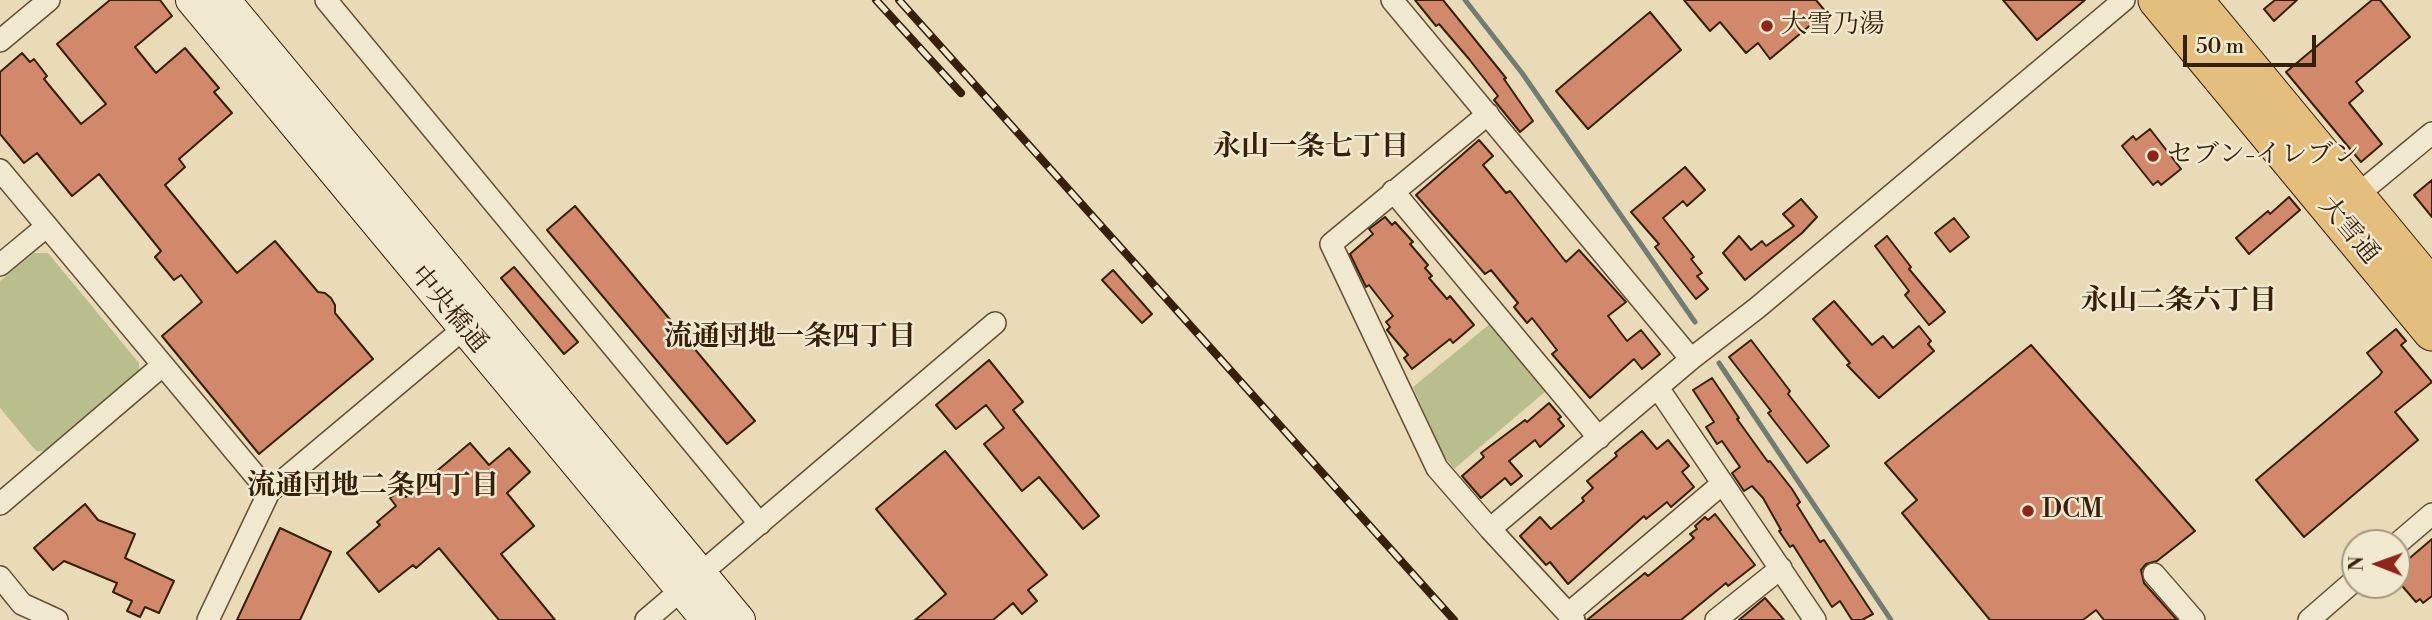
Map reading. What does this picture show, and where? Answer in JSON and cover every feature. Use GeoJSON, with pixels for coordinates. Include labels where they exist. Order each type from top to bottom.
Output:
{"type":"FeatureCollection","features":[{"type":"Feature","properties":{"kind":"highway","name":"大雪通"},"geometry":{"type":"LineString","coordinates":[[2157,0],[2345,205],[2432,288]]}},
{"type":"Feature","properties":{"kind":"highway","name":"大雪通"},"geometry":{"type":"LineString","coordinates":[[2194,0],[2345,205],[2432,332]]}},
{"type":"Feature","properties":{"kind":"main road","name":"中央橋通"},"geometry":{"type":"LineString","coordinates":[[191,0],[474,320]]}},
{"type":"Feature","properties":{"kind":"main road","name":"中央橋通"},"geometry":{"type":"LineString","coordinates":[[225,0],[474,320],[691,582],[740,620]]}},
{"type":"Feature","properties":{"kind":"main road","name":"中央橋通"},"geometry":{"type":"LineString","coordinates":[[691,582],[706,620]]}},
{"type":"Feature","properties":{"kind":"street"},"geometry":{"type":"LineString","coordinates":[[0,41],[49,0]]}},
{"type":"Feature","properties":{"kind":"street"},"geometry":{"type":"LineString","coordinates":[[326,0],[760,524]]}},
{"type":"Feature","properties":{"kind":"street"},"geometry":{"type":"LineString","coordinates":[[1392,0],[1691,359]]}},
{"type":"Feature","properties":{"kind":"street"},"geometry":{"type":"LineString","coordinates":[[1490,529],[1691,359],[1757,309],[2124,0]]}},
{"type":"Feature","properties":{"kind":"street"},"geometry":{"type":"LineString","coordinates":[[1488,114],[1331,244],[1437,468],[1571,617],[1723,484]]}},
{"type":"Feature","properties":{"kind":"street"},"geometry":{"type":"LineString","coordinates":[[2345,205],[2432,133]]}},
{"type":"Feature","properties":{"kind":"street"},"geometry":{"type":"LineString","coordinates":[[0,170],[269,492]]}},
{"type":"Feature","properties":{"kind":"street"},"geometry":{"type":"LineString","coordinates":[[1393,191],[1599,438]]}},
{"type":"Feature","properties":{"kind":"street"},"geometry":{"type":"LineString","coordinates":[[0,265],[47,226]]}},
{"type":"Feature","properties":{"kind":"street"},"geometry":{"type":"LineString","coordinates":[[208,620],[269,492],[474,320]]}},
{"type":"Feature","properties":{"kind":"street"},"geometry":{"type":"LineString","coordinates":[[646,620],[995,323]]}},
{"type":"Feature","properties":{"kind":"street"},"geometry":{"type":"LineString","coordinates":[[0,504],[163,365]]}},
{"type":"Feature","properties":{"kind":"street"},"geometry":{"type":"LineString","coordinates":[[1658,388],[1815,620]]}},
{"type":"Feature","properties":{"kind":"street"},"geometry":{"type":"LineString","coordinates":[[2411,532],[2432,514]]}},
{"type":"Feature","properties":{"kind":"street"},"geometry":{"type":"LineString","coordinates":[[1716,620],[1780,568]]}},
{"type":"Feature","properties":{"kind":"street"},"geometry":{"type":"LineString","coordinates":[[2154,574],[2194,620]]}},
{"type":"Feature","properties":{"kind":"street"},"geometry":{"type":"LineString","coordinates":[[0,577],[22,604],[57,620]]}},
{"type":"Feature","properties":{"kind":"street"},"geometry":{"type":"LineString","coordinates":[[2309,620],[2341,592]]}},
{"type":"Feature","properties":{"kind":"green space"},"geometry":{"type":"Polygon","coordinates":[[[34,253],[48,253],[139,363],[139,374],[46,451],[36,451],[0,408],[0,281],[34,253]]]}},
{"type":"Feature","properties":{"kind":"green space"},"geometry":{"type":"Polygon","coordinates":[[[1491,323],[1546,391],[1454,469],[1442,453],[1413,387],[1491,323]]]}},
{"type":"Feature","properties":{"kind":"building"},"geometry":{"type":"Polygon","coordinates":[[[110,0],[160,0],[172,16],[135,47],[156,73],[185,48],[219,88],[214,92],[232,113],[179,159],[185,167],[165,185],[237,273],[275,241],[318,292],[331,298],[335,313],[373,359],[259,454],[162,336],[202,302],[181,275],[174,280],[155,257],[161,251],[99,174],[72,196],[37,153],[24,163],[0,134],[0,72],[22,53],[30,62],[34,59],[47,76],[44,79],[81,124],[106,104],[57,44],[110,0]]]}},
{"type":"Feature","properties":{"kind":"building"},"geometry":{"type":"Polygon","coordinates":[[[1415,0],[1443,0],[1506,78],[1504,79],[1533,121],[1520,132],[1494,100],[1498,96],[1469,59],[1415,0]]]}},
{"type":"Feature","properties":{"kind":"building","name":"大雪乃湯"},"geometry":{"type":"Polygon","coordinates":[[[1684,0],[1816,0],[1826,12],[1770,59],[1758,43],[1746,53],[1720,22],[1710,31],[1684,0]]]}},
{"type":"Feature","properties":{"kind":"building"},"geometry":{"type":"Polygon","coordinates":[[[2003,0],[2085,0],[2037,40],[2003,0]]]}},
{"type":"Feature","properties":{"kind":"building"},"geometry":{"type":"Polygon","coordinates":[[[2275,0],[2297,0],[2274,21],[2264,9],[2275,0]]]}},
{"type":"Feature","properties":{"kind":"building"},"geometry":{"type":"Polygon","coordinates":[[[2372,0],[2380,0],[2410,37],[2356,82],[2363,91],[2349,103],[2382,144],[2361,162],[2286,72],[2372,0]]]}},
{"type":"Feature","properties":{"kind":"building"},"geometry":{"type":"Polygon","coordinates":[[[1650,12],[1681,50],[1588,129],[1556,91],[1650,12]]]}},
{"type":"Feature","properties":{"kind":"building"},"geometry":{"type":"Polygon","coordinates":[[[2150,129],[2181,169],[2161,185],[2158,181],[2153,185],[2122,146],[2133,136],[2136,140],[2150,129]]]}},
{"type":"Feature","properties":{"kind":"building"},"geometry":{"type":"Polygon","coordinates":[[[1479,140],[1493,156],[1483,165],[1506,193],[1510,191],[1566,262],[1579,250],[1626,302],[1608,316],[1627,341],[1641,330],[1660,354],[1642,369],[1634,359],[1590,398],[1552,354],[1557,350],[1532,318],[1527,323],[1514,307],[1518,303],[1491,270],[1485,274],[1416,195],[1479,140]]]}},
{"type":"Feature","properties":{"kind":"building"},"geometry":{"type":"Polygon","coordinates":[[[1685,167],[1705,190],[1687,206],[1683,201],[1663,218],[1694,257],[1691,259],[1702,273],[1697,276],[1708,289],[1696,299],[1655,247],[1659,244],[1631,212],[1685,167]]]}},
{"type":"Feature","properties":{"kind":"building"},"geometry":{"type":"Polygon","coordinates":[[[2432,180],[2432,217],[2414,195],[2432,180]]]}},
{"type":"Feature","properties":{"kind":"building"},"geometry":{"type":"Polygon","coordinates":[[[2289,197],[2300,210],[2249,254],[2236,238],[2289,197]]]}},
{"type":"Feature","properties":{"kind":"building"},"geometry":{"type":"Polygon","coordinates":[[[1801,199],[1817,217],[1802,233],[1745,280],[1723,253],[1739,236],[1751,250],[1762,241],[1766,246],[1794,226],[1783,214],[1801,199]]]}},
{"type":"Feature","properties":{"kind":"building"},"geometry":{"type":"Polygon","coordinates":[[[575,206],[755,421],[727,444],[547,230],[575,206]]]}},
{"type":"Feature","properties":{"kind":"building"},"geometry":{"type":"Polygon","coordinates":[[[1385,217],[1392,225],[1395,222],[1413,242],[1410,244],[1428,265],[1425,268],[1432,276],[1429,278],[1447,299],[1450,296],[1474,325],[1453,343],[1450,339],[1412,369],[1404,358],[1408,355],[1387,330],[1390,327],[1386,322],[1393,316],[1369,285],[1366,287],[1350,254],[1373,234],[1369,229],[1385,217]]]}},
{"type":"Feature","properties":{"kind":"building"},"geometry":{"type":"Polygon","coordinates":[[[1954,218],[1969,237],[1950,252],[1935,233],[1954,218]]]}},
{"type":"Feature","properties":{"kind":"building"},"geometry":{"type":"Polygon","coordinates":[[[1887,236],[1911,267],[1909,269],[1945,312],[1929,325],[1905,295],[1909,291],[1875,246],[1887,236]]]}},
{"type":"Feature","properties":{"kind":"building"},"geometry":{"type":"Polygon","coordinates":[[[514,267],[578,342],[564,354],[501,278],[514,267]]]}},
{"type":"Feature","properties":{"kind":"building"},"geometry":{"type":"Polygon","coordinates":[[[1113,270],[1152,314],[1142,323],[1102,280],[1113,270]]]}},
{"type":"Feature","properties":{"kind":"building"},"geometry":{"type":"Polygon","coordinates":[[[1834,301],[1872,345],[1883,336],[1893,348],[1919,326],[1931,341],[1928,344],[1934,351],[1879,398],[1847,365],[1850,363],[1813,319],[1834,301]]]}},
{"type":"Feature","properties":{"kind":"building"},"geometry":{"type":"Polygon","coordinates":[[[2396,329],[2406,341],[2401,345],[2432,382],[2395,412],[2418,440],[2304,537],[2256,480],[2379,376],[2382,372],[2367,353],[2396,329]]]}},
{"type":"Feature","properties":{"kind":"building"},"geometry":{"type":"Polygon","coordinates":[[[1751,340],[1790,391],[1788,394],[1829,446],[1807,463],[1729,357],[1751,340]]]}},
{"type":"Feature","properties":{"kind":"building"},"geometry":{"type":"Polygon","coordinates":[[[2031,345],[2195,531],[2141,570],[2144,583],[2177,620],[2104,620],[2096,610],[2083,620],[1990,620],[1902,513],[1917,500],[1885,463],[2031,345]]]}},
{"type":"Feature","properties":{"kind":"building"},"geometry":{"type":"Polygon","coordinates":[[[989,360],[1023,402],[1013,410],[1099,516],[1083,529],[1039,477],[1022,491],[984,444],[1004,428],[986,405],[956,429],[936,405],[989,360]]]}},
{"type":"Feature","properties":{"kind":"building"},"geometry":{"type":"Polygon","coordinates":[[[1712,378],[1739,418],[1737,419],[1768,462],[1770,461],[1792,489],[1800,502],[1797,505],[1820,542],[1824,540],[1873,614],[1862,620],[1852,620],[1840,601],[1832,607],[1793,545],[1790,547],[1779,531],[1781,530],[1763,498],[1752,486],[1744,491],[1732,473],[1740,467],[1722,441],[1717,444],[1706,427],[1714,422],[1693,390],[1712,378]]]}},
{"type":"Feature","properties":{"kind":"building"},"geometry":{"type":"Polygon","coordinates":[[[1549,403],[1561,417],[1558,419],[1564,426],[1540,447],[1535,440],[1509,461],[1522,476],[1511,485],[1505,478],[1481,498],[1462,476],[1484,457],[1481,453],[1525,420],[1527,422],[1549,403]]]}},
{"type":"Feature","properties":{"kind":"building"},"geometry":{"type":"Polygon","coordinates":[[[1642,431],[1657,449],[1668,440],[1689,466],[1682,472],[1694,487],[1671,507],[1667,502],[1646,519],[1644,516],[1568,584],[1550,562],[1546,565],[1520,536],[1540,517],[1551,529],[1584,501],[1582,498],[1593,488],[1587,481],[1642,431]]]}},
{"type":"Feature","properties":{"kind":"building"},"geometry":{"type":"Polygon","coordinates":[[[470,443],[489,465],[509,448],[530,472],[507,493],[534,526],[501,554],[555,620],[499,620],[439,548],[416,568],[413,565],[379,592],[347,553],[380,525],[377,522],[396,506],[390,498],[400,490],[406,497],[470,443]]]}},
{"type":"Feature","properties":{"kind":"building"},"geometry":{"type":"Polygon","coordinates":[[[945,451],[1047,575],[1028,590],[1037,601],[1022,614],[1013,603],[993,620],[915,620],[946,594],[876,509],[945,451]]]}},
{"type":"Feature","properties":{"kind":"building"},"geometry":{"type":"Polygon","coordinates":[[[85,504],[98,520],[135,534],[125,558],[174,581],[159,613],[145,607],[140,617],[127,611],[132,601],[113,592],[117,583],[64,561],[53,570],[34,548],[85,504]]]}},
{"type":"Feature","properties":{"kind":"building"},"geometry":{"type":"Polygon","coordinates":[[[1715,514],[1755,565],[1728,586],[1726,583],[1681,620],[1587,620],[1645,573],[1648,576],[1694,538],[1690,534],[1697,529],[1695,526],[1705,517],[1708,520],[1715,514]]]}},
{"type":"Feature","properties":{"kind":"building"},"geometry":{"type":"Polygon","coordinates":[[[280,528],[331,552],[300,620],[237,620],[280,528]]]}},
{"type":"Feature","properties":{"kind":"building"},"geometry":{"type":"Polygon","coordinates":[[[2432,539],[2432,596],[2423,603],[2420,599],[2416,602],[2411,596],[2411,557],[2432,539]]]}},
{"type":"Feature","properties":{"kind":"building"},"geometry":{"type":"Polygon","coordinates":[[[1765,598],[1784,620],[1739,620],[1765,598]]]}},
{"type":"Feature","properties":{"kind":"waterway"},"geometry":{"type":"LineString","coordinates":[[1465,0],[1522,73],[1695,322]]}},
{"type":"Feature","properties":{"kind":"waterway"},"geometry":{"type":"LineString","coordinates":[[1719,363],[1891,620]]}},
{"type":"Feature","properties":{"kind":"railway"},"geometry":{"type":"LineString","coordinates":[[876,0],[961,93]]}},
{"type":"Feature","properties":{"kind":"railway"},"geometry":{"type":"LineString","coordinates":[[899,0],[1454,620]]}},
{"type":"Feature","properties":{"kind":"place","name":"大雪乃湯"},"geometry":{"type":"Point","coordinates":[1767,26]}},
{"type":"Feature","properties":{"kind":"place","name":"セブン-イレブン"},"geometry":{"type":"Point","coordinates":[2153,156]}},
{"type":"Feature","properties":{"kind":"place","name":"DCM"},"geometry":{"type":"Point","coordinates":[2028,511]}},
{"type":"Feature","properties":{"kind":"district","name":"永山一条七丁目"},"geometry":{"type":"Point","coordinates":[1311,148]}},
{"type":"Feature","properties":{"kind":"district","name":"永山二条六丁目"},"geometry":{"type":"Point","coordinates":[2179,302]}},
{"type":"Feature","properties":{"kind":"district","name":"流通団地一条四丁目"},"geometry":{"type":"Point","coordinates":[790,338]}},
{"type":"Feature","properties":{"kind":"district","name":"流通団地二条四丁目"},"geometry":{"type":"Point","coordinates":[373,487]}}]}
